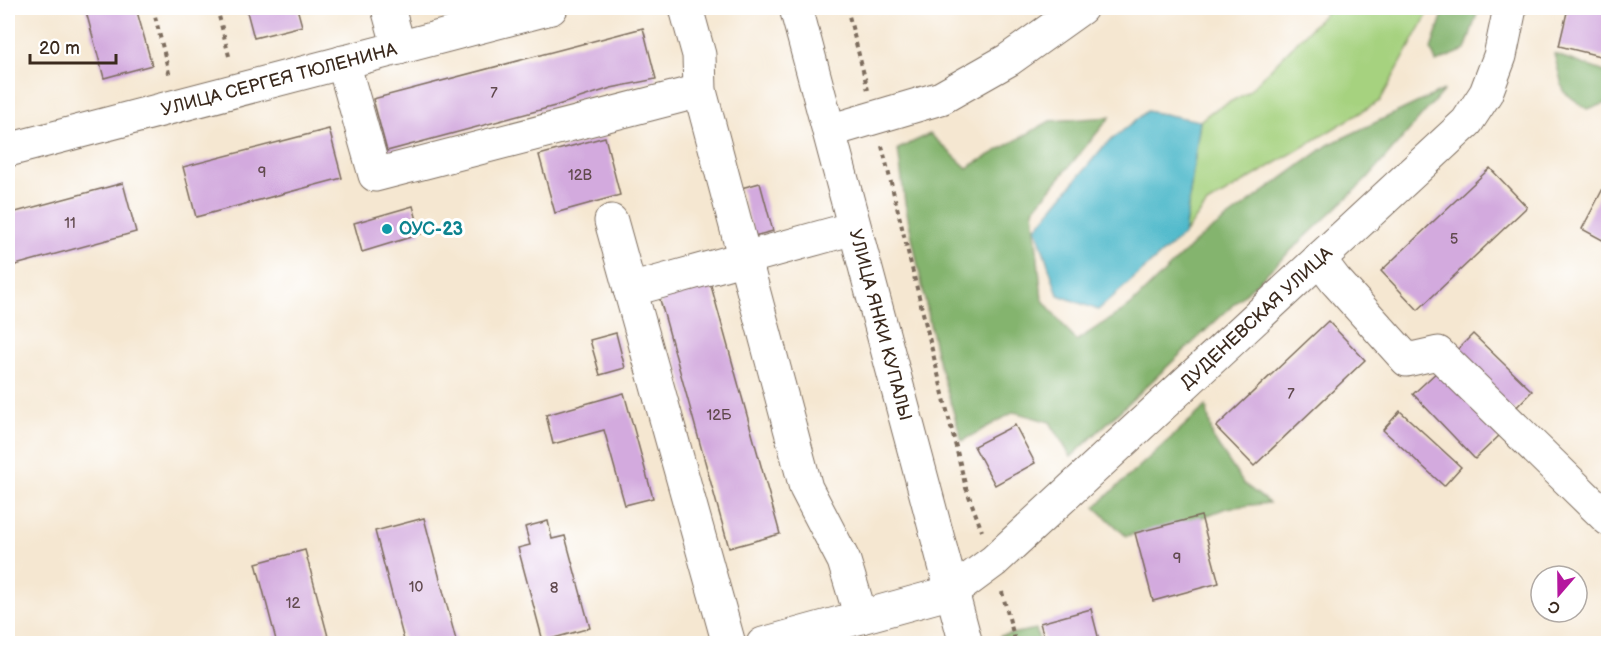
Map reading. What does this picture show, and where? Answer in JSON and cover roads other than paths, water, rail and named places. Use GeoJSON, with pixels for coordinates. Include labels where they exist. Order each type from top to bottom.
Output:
{"type":"FeatureCollection","features":[{"type":"Feature","properties":{"kind":"street"},"geometry":{"type":"LineString","coordinates":[[388,8],[399,48]]}},
{"type":"Feature","properties":{"kind":"street","name":"УЛИЦА СЕРГЕЯ ТЮЛЕНИНА"},"geometry":{"type":"LineString","coordinates":[[8,150],[551,8]]}},
{"type":"Feature","properties":{"kind":"street"},"geometry":{"type":"LineString","coordinates":[[686,8],[699,56],[700,91],[806,488],[844,561],[861,617]]}},
{"type":"Feature","properties":{"kind":"street","name":"УЛИЦА ЯНКИ КУПАЛЫ"},"geometry":{"type":"LineString","coordinates":[[796,8],[966,644]]}},
{"type":"Feature","properties":{"kind":"street"},"geometry":{"type":"LineString","coordinates":[[829,131],[941,98],[1008,60],[1081,8]]}},
{"type":"Feature","properties":{"kind":"street","name":"ДУДЕНЕВСКАЯ УЛИЦА"},"geometry":{"type":"LineString","coordinates":[[952,592],[994,561],[1467,122],[1486,93],[1500,56],[1510,8]]}},
{"type":"Feature","properties":{"kind":"street"},"geometry":{"type":"LineString","coordinates":[[343,62],[375,175],[700,91]]}},
{"type":"Feature","properties":{"kind":"street"},"geometry":{"type":"LineString","coordinates":[[611,221],[729,644]]}},
{"type":"Feature","properties":{"kind":"street"},"geometry":{"type":"LineString","coordinates":[[630,290],[854,228]]}},
{"type":"Feature","properties":{"kind":"street"},"geometry":{"type":"LineString","coordinates":[[1319,259],[1407,360],[1438,353],[1608,519]]}},
{"type":"Feature","properties":{"kind":"street"},"geometry":{"type":"LineString","coordinates":[[762,644],[952,592]]}},
{"type":"Feature","properties":{"kind":"water"},"geometry":{"type":"Polygon","coordinates":[[[1147,111],[1200,121],[1184,234],[1098,310],[1058,295],[1036,228],[1104,146],[1147,111]]]}},
{"type":"Feature","properties":{"kind":"place","name":"ОУС-23"},"geometry":{"type":"Point","coordinates":[387,229]}}]}
